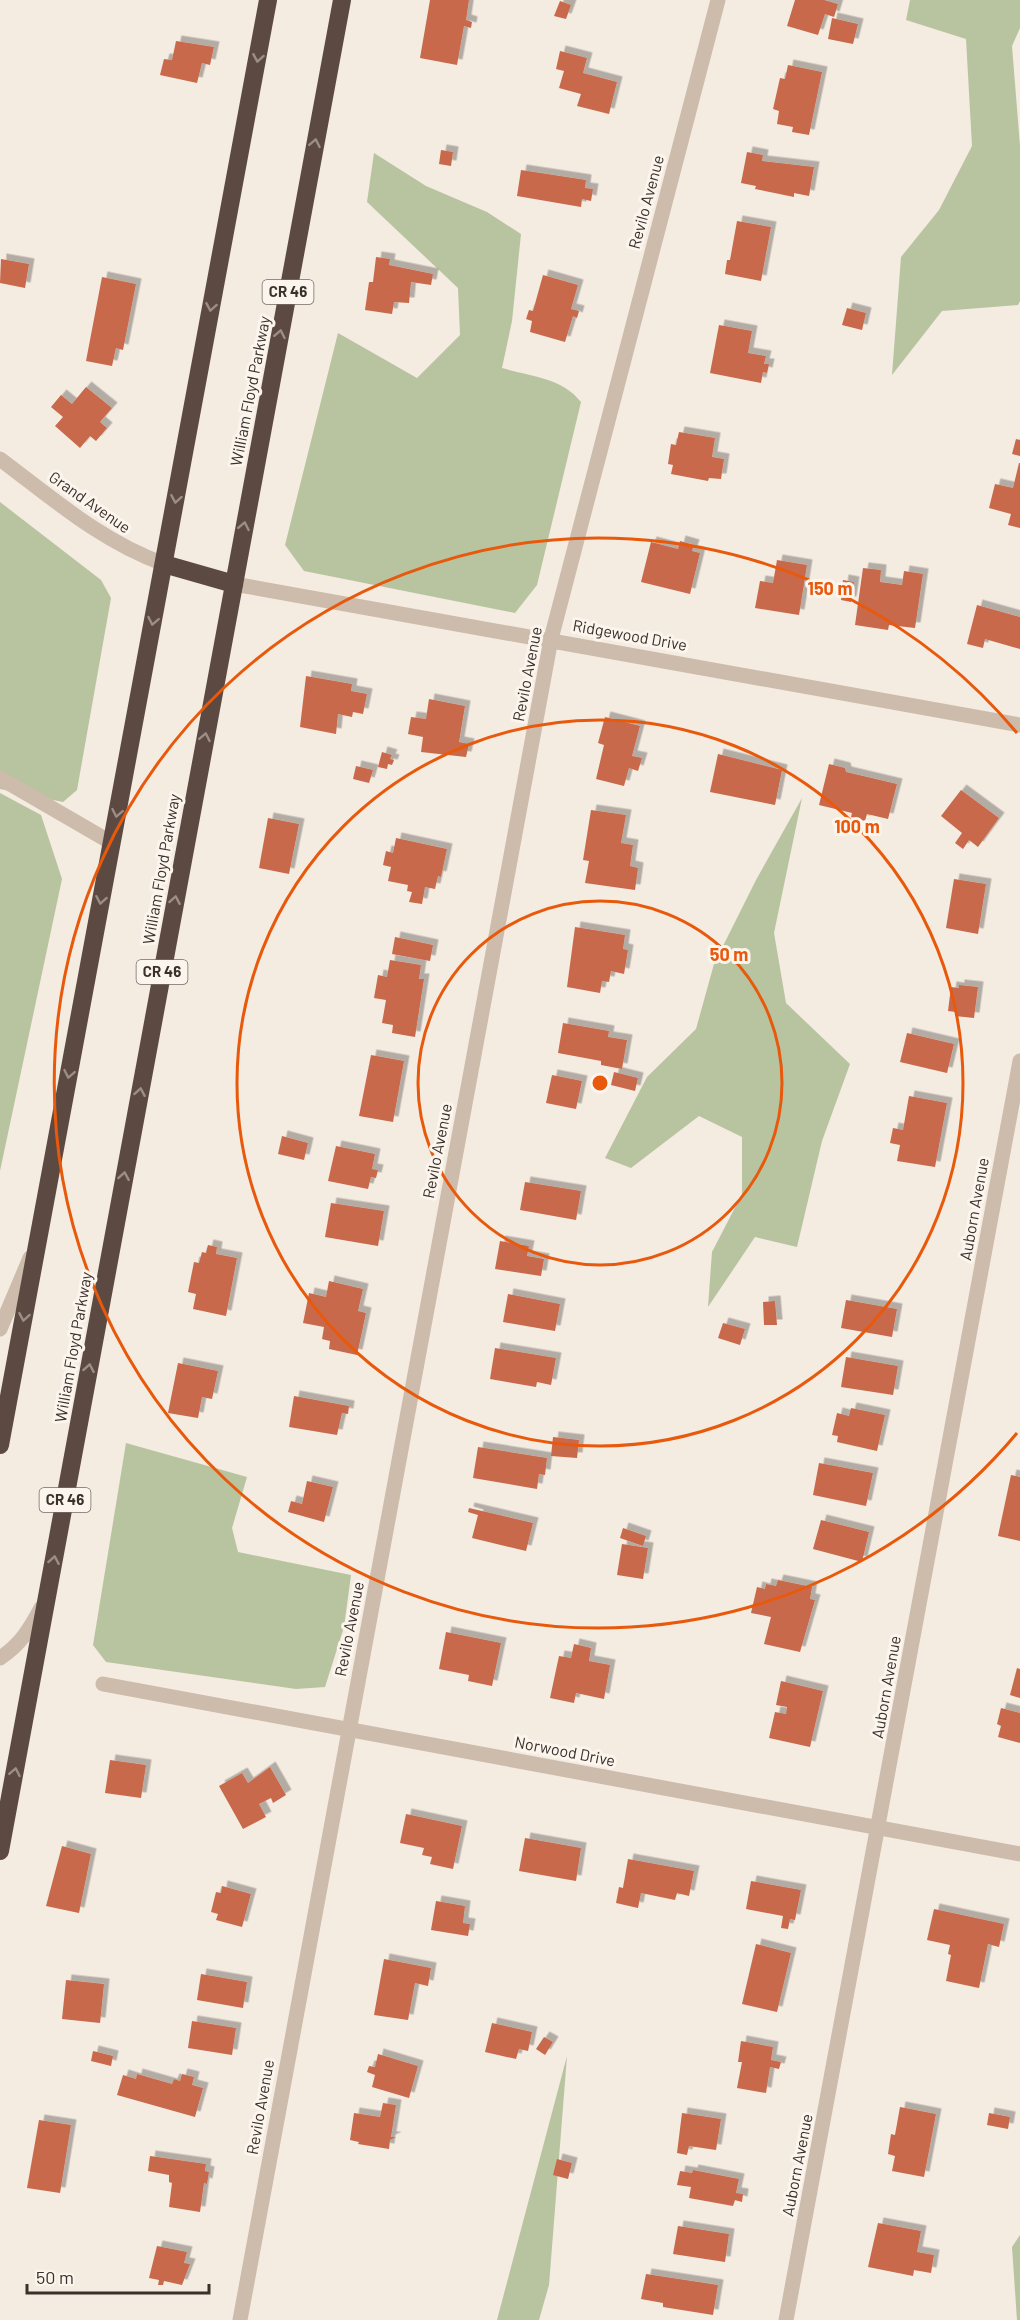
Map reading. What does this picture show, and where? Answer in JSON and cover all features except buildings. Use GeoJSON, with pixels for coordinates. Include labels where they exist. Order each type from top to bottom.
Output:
{"type":"FeatureCollection","features":[{"type":"Feature","properties":{"kind":"highway"},"geometry":{"type":"LineString","coordinates":[[0,1445],[268,0]]}},
{"type":"Feature","properties":{"kind":"highway","name":"William Floyd Parkway"},"geometry":{"type":"LineString","coordinates":[[0,1851],[342,0]]}},
{"type":"Feature","properties":{"kind":"highway"},"geometry":{"type":"LineString","coordinates":[[164,564],[234,584]]}},
{"type":"Feature","properties":{"kind":"street","name":"Revilo Avenue"},"geometry":{"type":"LineString","coordinates":[[240,2320],[551,639],[718,0]]}},
{"type":"Feature","properties":{"kind":"street","name":"Grand Avenue"},"geometry":{"type":"LineString","coordinates":[[0,459],[93,528],[132,552],[164,564]]}},
{"type":"Feature","properties":{"kind":"street","name":"Ridgewood Drive"},"geometry":{"type":"LineString","coordinates":[[234,584],[551,639],[1020,725]]}},
{"type":"Feature","properties":{"kind":"street"},"geometry":{"type":"LineString","coordinates":[[0,778],[112,843]]}},
{"type":"Feature","properties":{"kind":"street","name":"Auborn Avenue"},"geometry":{"type":"LineString","coordinates":[[786,2320],[1020,1061]]}},
{"type":"Feature","properties":{"kind":"street"},"geometry":{"type":"LineString","coordinates":[[0,1329],[38,1239]]}},
{"type":"Feature","properties":{"kind":"street"},"geometry":{"type":"LineString","coordinates":[[0,1658],[12,1650],[29,1632],[48,1595]]}},
{"type":"Feature","properties":{"kind":"street","name":"Norwood Drive"},"geometry":{"type":"LineString","coordinates":[[103,1684],[1020,1854]]}},
{"type":"Feature","properties":{"kind":"green space"},"geometry":{"type":"Polygon","coordinates":[[[910,0],[1020,0],[1020,28],[1012,46],[1020,146],[1020,301],[1018,305],[942,311],[892,375],[901,257],[939,210],[972,146],[966,39],[906,20],[910,0]]]}},
{"type":"Feature","properties":{"kind":"green space"},"geometry":{"type":"Polygon","coordinates":[[[374,153],[426,186],[487,212],[521,234],[512,321],[502,368],[555,383],[574,394],[581,402],[537,585],[515,613],[304,571],[285,545],[338,333],[417,378],[460,335],[458,288],[367,202],[374,153]]]}},
{"type":"Feature","properties":{"kind":"green space"},"geometry":{"type":"Polygon","coordinates":[[[0,502],[101,580],[111,598],[77,790],[63,802],[0,789],[0,502]]]}},
{"type":"Feature","properties":{"kind":"green space"},"geometry":{"type":"Polygon","coordinates":[[[0,793],[41,815],[62,879],[0,1171],[0,793]]]}},
{"type":"Feature","properties":{"kind":"green space"},"geometry":{"type":"Polygon","coordinates":[[[802,798],[774,933],[786,1003],[850,1064],[822,1141],[797,1247],[755,1237],[708,1307],[712,1252],[742,1194],[742,1137],[699,1116],[631,1168],[605,1158],[647,1077],[696,1029],[714,964],[756,880],[802,798]]]}},
{"type":"Feature","properties":{"kind":"green space"},"geometry":{"type":"Polygon","coordinates":[[[126,1443],[247,1477],[232,1528],[238,1552],[351,1575],[344,1627],[325,1687],[296,1689],[106,1662],[93,1645],[126,1443]]]}},
{"type":"Feature","properties":{"kind":"green space"},"geometry":{"type":"Polygon","coordinates":[[[567,2056],[549,2285],[539,2320],[497,2320],[567,2056]]]}},
{"type":"Feature","properties":{"kind":"green space"},"geometry":{"type":"Polygon","coordinates":[[[1020,2235],[1020,2320],[1017,2320],[1012,2247],[1020,2235]]]}}]}
